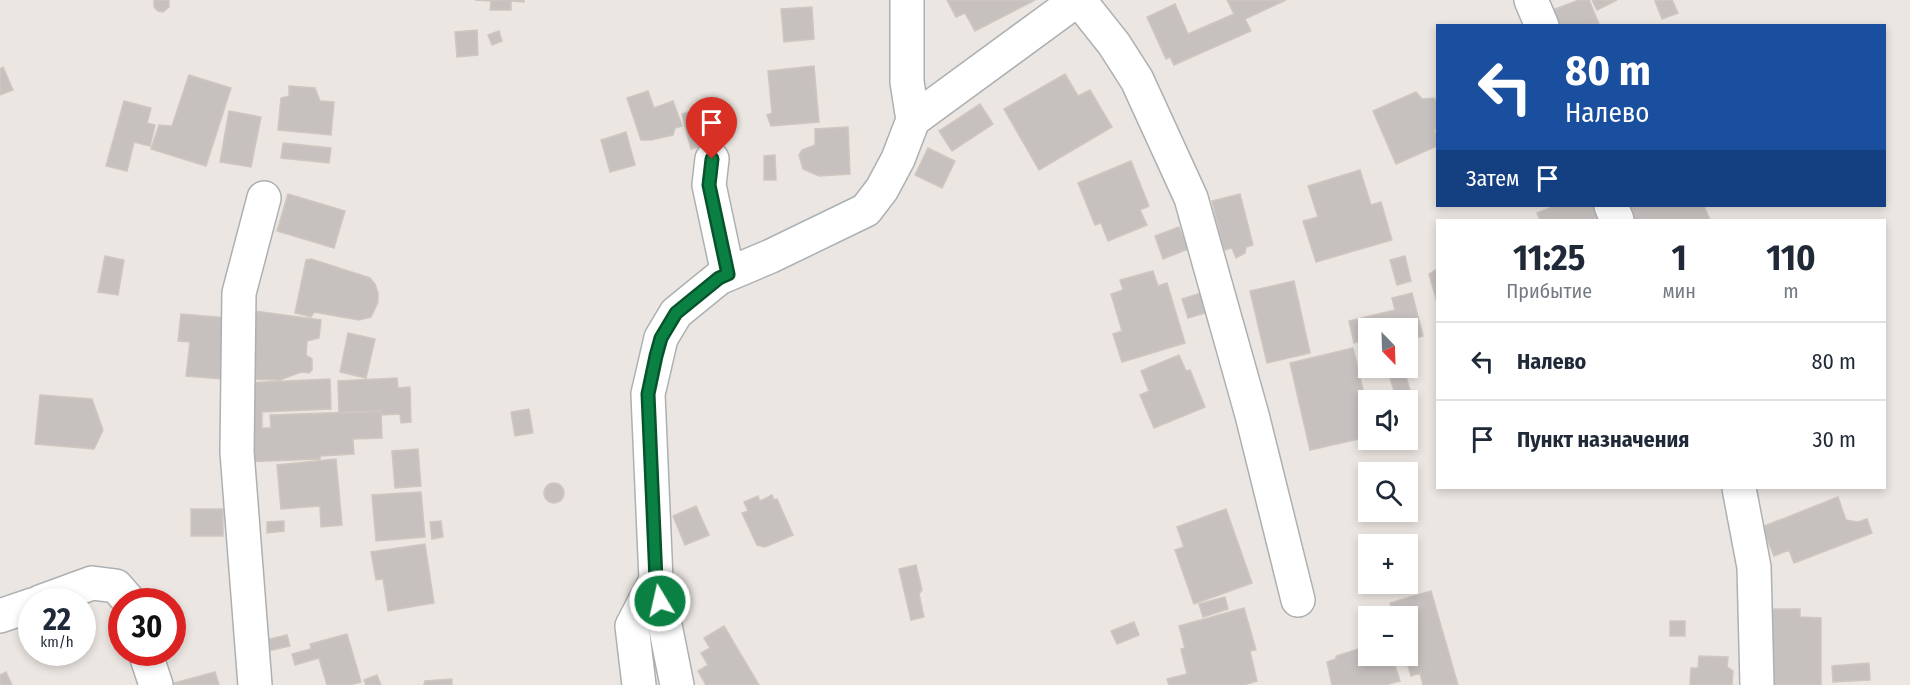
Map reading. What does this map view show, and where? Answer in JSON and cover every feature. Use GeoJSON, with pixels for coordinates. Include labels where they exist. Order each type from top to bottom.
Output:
{"type":"FeatureCollection","features":[{"type":"Feature","properties":{"kind":"street"},"geometry":{"type":"LineString","coordinates":[[676,685],[656,580],[648,394],[661,338],[676,313],[719,278],[771,256],[866,210],[882,189],[898,159],[913,120],[907,82],[907,0]]}},
{"type":"Feature","properties":{"kind":"street"},"geometry":{"type":"LineString","coordinates":[[913,120],[1078,0],[1114,44],[1137,80],[1191,198],[1252,415],[1298,600]]}},
{"type":"Feature","properties":{"kind":"street"},"geometry":{"type":"LineString","coordinates":[[1531,0],[1541,24]]}},
{"type":"Feature","properties":{"kind":"street"},"geometry":{"type":"LineString","coordinates":[[712,159],[709,185],[728,274]]}},
{"type":"Feature","properties":{"kind":"street"},"geometry":{"type":"LineString","coordinates":[[255,685],[237,452],[239,293],[264,198]]}},
{"type":"Feature","properties":{"kind":"street"},"geometry":{"type":"LineString","coordinates":[[1739,489],[1754,567],[1757,685]]}},
{"type":"Feature","properties":{"kind":"street"},"geometry":{"type":"LineString","coordinates":[[639,685],[632,626],[656,580]]}},
{"type":"Feature","properties":{"kind":"street"},"geometry":{"type":"LineString","coordinates":[[80,588],[92,584],[118,588]]}},
{"type":"Feature","properties":{"kind":"street"},"geometry":{"type":"LineString","coordinates":[[0,616],[18,610]]}},
{"type":"Feature","properties":{"kind":"street"},"geometry":{"type":"LineString","coordinates":[[150,666],[156,685]]}},
{"type":"Feature","properties":{"kind":"building"},"geometry":{"type":"Polygon","coordinates":[[[154,0],[169,0],[169,7],[163,12],[158,11],[154,7],[154,0]]]}},
{"type":"Feature","properties":{"kind":"building"},"geometry":{"type":"Polygon","coordinates":[[[475,0],[524,0],[524,2],[511,1],[511,10],[490,10],[491,1],[475,0]]]}},
{"type":"Feature","properties":{"kind":"building"},"geometry":{"type":"Polygon","coordinates":[[[947,0],[1035,0],[975,31],[965,13],[956,17],[947,0]]]}},
{"type":"Feature","properties":{"kind":"building"},"geometry":{"type":"Polygon","coordinates":[[[1227,0],[1286,0],[1245,19],[1251,31],[1174,65],[1170,57],[1166,59],[1147,17],[1175,4],[1188,34],[1234,14],[1227,0]]]}},
{"type":"Feature","properties":{"kind":"building"},"geometry":{"type":"Polygon","coordinates":[[[1579,0],[1589,0],[1599,24],[1555,24],[1550,11],[1579,0]]]}},
{"type":"Feature","properties":{"kind":"building"},"geometry":{"type":"Polygon","coordinates":[[[1592,0],[1617,0],[1597,10],[1592,0]]]}},
{"type":"Feature","properties":{"kind":"building"},"geometry":{"type":"Polygon","coordinates":[[[1672,0],[1678,13],[1662,19],[1655,1],[1672,0]]]}},
{"type":"Feature","properties":{"kind":"building"},"geometry":{"type":"Polygon","coordinates":[[[812,7],[814,39],[784,42],[781,9],[812,7]]]}},
{"type":"Feature","properties":{"kind":"building"},"geometry":{"type":"Polygon","coordinates":[[[477,30],[478,55],[457,57],[455,32],[477,30]]]}},
{"type":"Feature","properties":{"kind":"building"},"geometry":{"type":"Polygon","coordinates":[[[499,31],[502,41],[492,45],[488,35],[499,31]]]}},
{"type":"Feature","properties":{"kind":"building"},"geometry":{"type":"Polygon","coordinates":[[[814,66],[819,122],[771,126],[767,115],[772,113],[768,71],[814,66]]]}},
{"type":"Feature","properties":{"kind":"building"},"geometry":{"type":"Polygon","coordinates":[[[3,67],[13,90],[0,95],[0,69],[3,67]]]}},
{"type":"Feature","properties":{"kind":"building"},"geometry":{"type":"Polygon","coordinates":[[[1065,74],[1078,96],[1090,90],[1112,127],[1039,170],[1004,109],[1065,74]]]}},
{"type":"Feature","properties":{"kind":"building"},"geometry":{"type":"Polygon","coordinates":[[[189,75],[231,88],[206,166],[151,149],[159,125],[172,126],[189,75]]]}},
{"type":"Feature","properties":{"kind":"building"},"geometry":{"type":"Polygon","coordinates":[[[289,86],[315,88],[320,101],[334,102],[331,135],[278,130],[281,98],[289,96],[289,86]]]}},
{"type":"Feature","properties":{"kind":"building"},"geometry":{"type":"Polygon","coordinates":[[[648,91],[654,108],[673,101],[682,126],[675,128],[673,135],[641,140],[627,98],[648,91]]]}},
{"type":"Feature","properties":{"kind":"building"},"geometry":{"type":"Polygon","coordinates":[[[1416,92],[1422,99],[1434,98],[1436,101],[1436,129],[1434,130],[1436,146],[1396,164],[1373,111],[1416,92]]]}},
{"type":"Feature","properties":{"kind":"building"},"geometry":{"type":"Polygon","coordinates":[[[124,101],[151,108],[147,123],[155,125],[150,146],[134,142],[127,171],[106,166],[124,101]]]}},
{"type":"Feature","properties":{"kind":"building"},"geometry":{"type":"Polygon","coordinates":[[[980,104],[993,124],[952,151],[939,131],[980,104]]]}},
{"type":"Feature","properties":{"kind":"building"},"geometry":{"type":"Polygon","coordinates":[[[699,109],[708,144],[691,149],[682,114],[699,109]]]}},
{"type":"Feature","properties":{"kind":"building"},"geometry":{"type":"Polygon","coordinates":[[[229,111],[261,117],[251,167],[220,162],[229,111]]]}},
{"type":"Feature","properties":{"kind":"building"},"geometry":{"type":"Polygon","coordinates":[[[848,127],[850,174],[819,176],[803,169],[799,155],[802,150],[815,145],[815,129],[848,127]]]}},
{"type":"Feature","properties":{"kind":"building"},"geometry":{"type":"Polygon","coordinates":[[[626,132],[635,165],[610,172],[601,140],[626,132]]]}},
{"type":"Feature","properties":{"kind":"building"},"geometry":{"type":"Polygon","coordinates":[[[283,143],[331,148],[329,163],[281,158],[283,143]]]}},
{"type":"Feature","properties":{"kind":"building"},"geometry":{"type":"Polygon","coordinates":[[[928,148],[955,161],[942,188],[915,175],[928,148]]]}},
{"type":"Feature","properties":{"kind":"building"},"geometry":{"type":"Polygon","coordinates":[[[775,155],[776,180],[764,180],[764,156],[775,155]]]}},
{"type":"Feature","properties":{"kind":"building"},"geometry":{"type":"Polygon","coordinates":[[[1131,161],[1149,206],[1140,210],[1147,225],[1108,241],[1101,223],[1095,225],[1078,183],[1131,161]]]}},
{"type":"Feature","properties":{"kind":"building"},"geometry":{"type":"Polygon","coordinates":[[[1360,170],[1371,205],[1381,202],[1392,240],[1316,262],[1303,221],[1318,217],[1308,186],[1360,170]]]}},
{"type":"Feature","properties":{"kind":"building"},"geometry":{"type":"Polygon","coordinates":[[[288,194],[345,211],[334,248],[277,231],[288,194]]]}},
{"type":"Feature","properties":{"kind":"building"},"geometry":{"type":"Polygon","coordinates":[[[1240,194],[1253,245],[1246,247],[1245,253],[1236,258],[1232,248],[1224,250],[1212,201],[1240,194]]]}},
{"type":"Feature","properties":{"kind":"building"},"geometry":{"type":"Polygon","coordinates":[[[1552,207],[1594,207],[1599,217],[1594,219],[1540,219],[1537,213],[1552,207]]]}},
{"type":"Feature","properties":{"kind":"building"},"geometry":{"type":"Polygon","coordinates":[[[1626,207],[1704,207],[1710,219],[1629,219],[1626,207]]]}},
{"type":"Feature","properties":{"kind":"building"},"geometry":{"type":"Polygon","coordinates":[[[1179,227],[1188,249],[1163,259],[1155,236],[1179,227]]]}},
{"type":"Feature","properties":{"kind":"building"},"geometry":{"type":"Polygon","coordinates":[[[105,256],[124,260],[118,295],[98,292],[105,256]]]}},
{"type":"Feature","properties":{"kind":"building"},"geometry":{"type":"Polygon","coordinates":[[[1405,256],[1411,281],[1397,285],[1390,260],[1405,256]]]}},
{"type":"Feature","properties":{"kind":"building"},"geometry":{"type":"Polygon","coordinates":[[[311,259],[370,278],[378,293],[378,302],[371,317],[359,320],[314,312],[311,317],[295,313],[306,260],[311,259]]]}},
{"type":"Feature","properties":{"kind":"building"},"geometry":{"type":"Polygon","coordinates":[[[1436,270],[1436,298],[1429,274],[1436,270]]]}},
{"type":"Feature","properties":{"kind":"building"},"geometry":{"type":"Polygon","coordinates":[[[1153,271],[1158,286],[1167,283],[1185,343],[1122,362],[1113,334],[1122,331],[1111,294],[1123,290],[1120,280],[1153,271]]]}},
{"type":"Feature","properties":{"kind":"building"},"geometry":{"type":"Polygon","coordinates":[[[1294,281],[1310,353],[1267,363],[1250,291],[1294,281]]]}},
{"type":"Feature","properties":{"kind":"building"},"geometry":{"type":"Polygon","coordinates":[[[1201,293],[1208,312],[1188,318],[1182,299],[1201,293]]]}},
{"type":"Feature","properties":{"kind":"building"},"geometry":{"type":"Polygon","coordinates":[[[1412,293],[1423,336],[1418,337],[1418,318],[1362,318],[1395,310],[1392,298],[1412,293]]]}},
{"type":"Feature","properties":{"kind":"building"},"geometry":{"type":"Polygon","coordinates":[[[254,311],[321,320],[319,338],[307,341],[306,355],[312,359],[312,370],[309,373],[301,372],[280,380],[247,379],[254,311]]]}},
{"type":"Feature","properties":{"kind":"building"},"geometry":{"type":"Polygon","coordinates":[[[181,314],[228,318],[222,379],[186,376],[190,342],[178,341],[181,314]]]}},
{"type":"Feature","properties":{"kind":"building"},"geometry":{"type":"Polygon","coordinates":[[[1358,319],[1358,342],[1354,343],[1349,321],[1358,319]]]}},
{"type":"Feature","properties":{"kind":"building"},"geometry":{"type":"Polygon","coordinates":[[[348,333],[375,339],[366,378],[340,372],[348,333]]]}},
{"type":"Feature","properties":{"kind":"building"},"geometry":{"type":"Polygon","coordinates":[[[1353,348],[1358,378],[1360,378],[1363,390],[1358,390],[1358,439],[1310,450],[1290,363],[1353,348]]]}},
{"type":"Feature","properties":{"kind":"building"},"geometry":{"type":"Polygon","coordinates":[[[1179,355],[1186,371],[1190,370],[1205,407],[1154,428],[1140,395],[1149,391],[1141,371],[1179,355]]]}},
{"type":"Feature","properties":{"kind":"building"},"geometry":{"type":"Polygon","coordinates":[[[397,378],[398,388],[410,387],[411,422],[401,423],[400,414],[381,415],[381,411],[339,413],[338,381],[397,378]]]}},
{"type":"Feature","properties":{"kind":"building"},"geometry":{"type":"Polygon","coordinates":[[[1390,378],[1406,378],[1410,390],[1394,390],[1390,378]]]}},
{"type":"Feature","properties":{"kind":"building"},"geometry":{"type":"Polygon","coordinates":[[[330,379],[331,409],[262,412],[262,428],[271,428],[270,415],[381,411],[382,438],[353,439],[354,454],[320,456],[320,459],[244,462],[241,383],[330,379]]]}},
{"type":"Feature","properties":{"kind":"building"},"geometry":{"type":"Polygon","coordinates":[[[40,395],[92,399],[103,430],[94,449],[35,444],[40,395]]]}},
{"type":"Feature","properties":{"kind":"building"},"geometry":{"type":"Polygon","coordinates":[[[529,409],[533,433],[515,436],[511,412],[529,409]]]}},
{"type":"Feature","properties":{"kind":"building"},"geometry":{"type":"Polygon","coordinates":[[[418,449],[421,486],[395,488],[392,451],[418,449]]]}},
{"type":"Feature","properties":{"kind":"building"},"geometry":{"type":"Polygon","coordinates":[[[336,459],[342,525],[321,527],[320,506],[281,509],[277,465],[336,459]]]}},
{"type":"Feature","properties":{"kind":"building"},"geometry":{"type":"Polygon","coordinates":[[[554,483],[561,486],[564,493],[561,500],[554,503],[547,500],[544,493],[547,486],[554,483]]]}},
{"type":"Feature","properties":{"kind":"building"},"geometry":{"type":"Polygon","coordinates":[[[421,492],[425,537],[376,541],[372,495],[421,492]]]}},
{"type":"Feature","properties":{"kind":"building"},"geometry":{"type":"Polygon","coordinates":[[[772,495],[774,500],[777,499],[793,535],[765,547],[757,545],[742,513],[748,511],[744,502],[758,496],[760,501],[772,495]]]}},
{"type":"Feature","properties":{"kind":"building"},"geometry":{"type":"Polygon","coordinates":[[[1838,497],[1846,520],[1858,522],[1867,519],[1872,533],[1794,563],[1789,550],[1774,556],[1762,527],[1838,497]]]}},
{"type":"Feature","properties":{"kind":"building"},"geometry":{"type":"Polygon","coordinates":[[[696,506],[709,535],[685,545],[673,516],[696,506]]]}},
{"type":"Feature","properties":{"kind":"building"},"geometry":{"type":"Polygon","coordinates":[[[191,509],[223,509],[223,536],[191,536],[191,509]]]}},
{"type":"Feature","properties":{"kind":"building"},"geometry":{"type":"Polygon","coordinates":[[[1226,509],[1252,583],[1194,604],[1175,550],[1184,547],[1177,527],[1226,509]]]}},
{"type":"Feature","properties":{"kind":"building"},"geometry":{"type":"Polygon","coordinates":[[[284,521],[284,531],[267,533],[267,522],[284,521]]]}},
{"type":"Feature","properties":{"kind":"building"},"geometry":{"type":"Polygon","coordinates":[[[441,521],[443,537],[432,539],[430,522],[441,521]]]}},
{"type":"Feature","properties":{"kind":"building"},"geometry":{"type":"Polygon","coordinates":[[[425,544],[434,603],[388,611],[383,579],[376,580],[371,552],[425,544]]]}},
{"type":"Feature","properties":{"kind":"building"},"geometry":{"type":"Polygon","coordinates":[[[916,565],[922,590],[919,594],[924,617],[911,620],[899,569],[916,565]]]}},
{"type":"Feature","properties":{"kind":"building"},"geometry":{"type":"Polygon","coordinates":[[[1431,591],[1458,685],[1423,685],[1420,673],[1411,676],[1408,666],[1418,666],[1418,606],[1391,606],[1390,603],[1431,591]]]}},
{"type":"Feature","properties":{"kind":"building"},"geometry":{"type":"Polygon","coordinates":[[[1225,597],[1228,609],[1203,617],[1199,604],[1225,597]]]}},
{"type":"Feature","properties":{"kind":"building"},"geometry":{"type":"Polygon","coordinates":[[[1244,608],[1256,650],[1250,651],[1257,681],[1244,685],[1169,685],[1167,679],[1187,674],[1181,649],[1185,648],[1179,626],[1244,608]]]}},
{"type":"Feature","properties":{"kind":"building"},"geometry":{"type":"Polygon","coordinates":[[[1767,609],[1800,609],[1800,617],[1821,618],[1821,685],[1774,685],[1773,641],[1768,641],[1767,609]]]}},
{"type":"Feature","properties":{"kind":"building"},"geometry":{"type":"Polygon","coordinates":[[[1670,621],[1685,621],[1685,636],[1670,636],[1670,621]]]}},
{"type":"Feature","properties":{"kind":"building"},"geometry":{"type":"Polygon","coordinates":[[[1134,622],[1139,635],[1117,644],[1111,631],[1134,622]]]}},
{"type":"Feature","properties":{"kind":"building"},"geometry":{"type":"Polygon","coordinates":[[[724,626],[759,685],[706,685],[698,671],[708,665],[701,653],[710,648],[704,638],[724,626]]]}},
{"type":"Feature","properties":{"kind":"building"},"geometry":{"type":"Polygon","coordinates":[[[347,634],[361,682],[350,685],[327,685],[319,658],[295,665],[292,654],[311,649],[310,644],[347,634]]]}},
{"type":"Feature","properties":{"kind":"building"},"geometry":{"type":"Polygon","coordinates":[[[287,635],[290,646],[263,652],[261,641],[287,635]]]}},
{"type":"Feature","properties":{"kind":"building"},"geometry":{"type":"Polygon","coordinates":[[[1358,649],[1358,666],[1395,666],[1400,681],[1385,685],[1332,685],[1327,662],[1336,659],[1336,656],[1358,649]]]}},
{"type":"Feature","properties":{"kind":"building"},"geometry":{"type":"Polygon","coordinates":[[[1699,656],[1728,657],[1727,667],[1733,671],[1732,685],[1690,685],[1691,668],[1698,668],[1699,656]]]}},
{"type":"Feature","properties":{"kind":"building"},"geometry":{"type":"Polygon","coordinates":[[[1869,663],[1870,680],[1833,682],[1832,666],[1869,663]]]}},
{"type":"Feature","properties":{"kind":"building"},"geometry":{"type":"Polygon","coordinates":[[[6,672],[12,685],[0,685],[0,675],[6,672]]]}},
{"type":"Feature","properties":{"kind":"building"},"geometry":{"type":"Polygon","coordinates":[[[215,672],[219,685],[167,685],[215,672]]]}},
{"type":"Feature","properties":{"kind":"building"},"geometry":{"type":"Polygon","coordinates":[[[377,675],[381,685],[366,685],[364,680],[377,675]]]}},
{"type":"Feature","properties":{"kind":"building"},"geometry":{"type":"Polygon","coordinates":[[[452,679],[452,685],[424,685],[425,681],[452,679]]]}},
{"type":"Feature","properties":{"kind":"route"},"geometry":{"type":"LineString","coordinates":[[660,601],[656,580],[648,394],[661,338],[676,313],[719,278],[728,274],[709,185],[712,159]]}}]}
